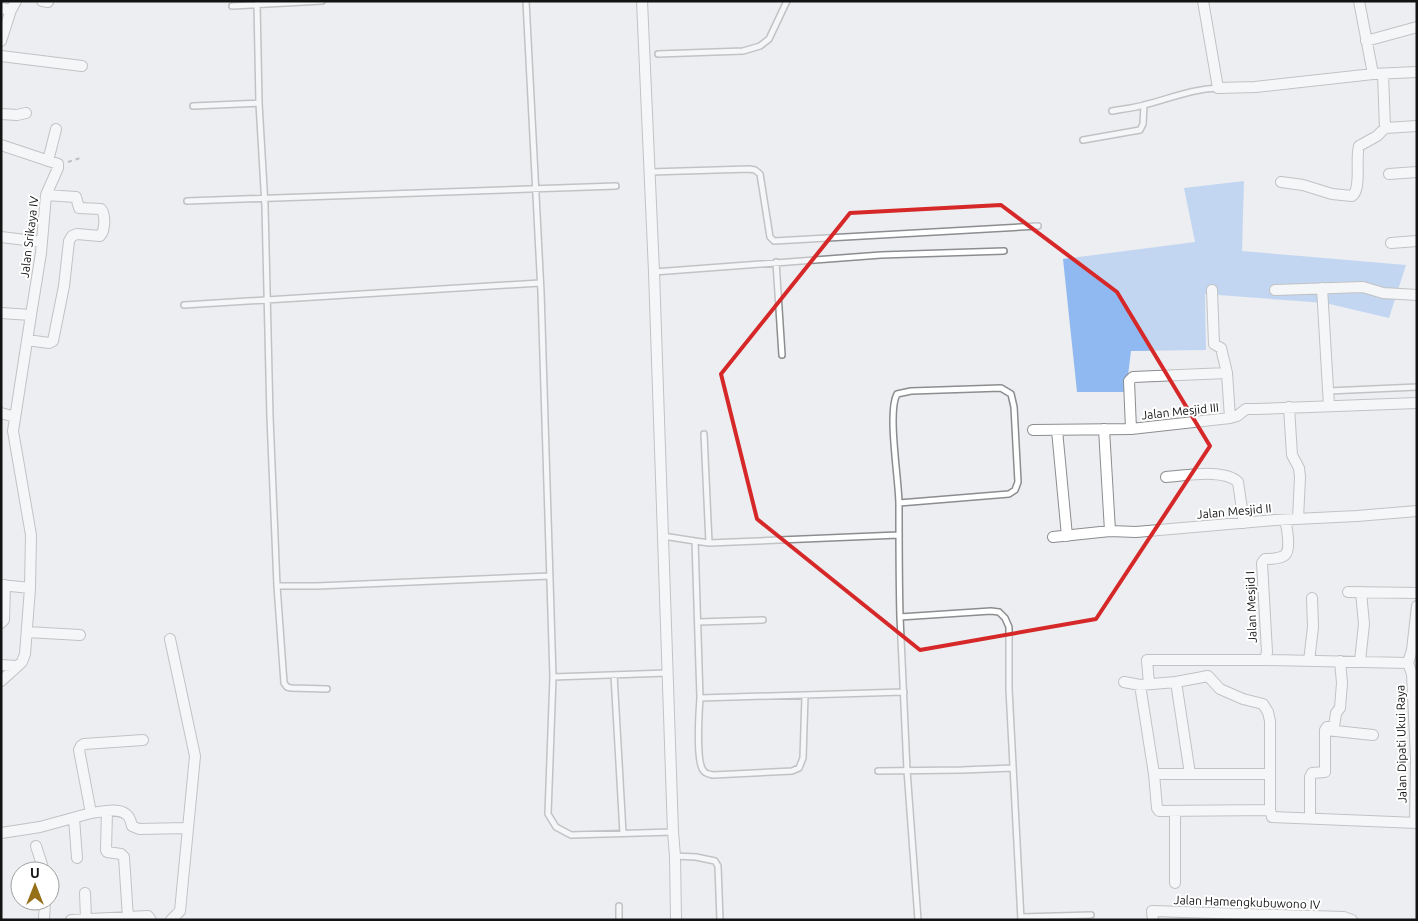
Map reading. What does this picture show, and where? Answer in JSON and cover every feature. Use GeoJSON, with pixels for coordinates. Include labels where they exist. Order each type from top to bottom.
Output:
{"type":"FeatureCollection","features":[{"type":"Feature","properties":{"kind":"street"},"geometry":{"type":"LineString","coordinates":[[642,1],[654,272],[676,920]]}},
{"type":"Feature","properties":{"kind":"street"},"geometry":{"type":"LineString","coordinates":[[1203,1],[1218,88],[1255,87],[1378,74],[1417,72]]}},
{"type":"Feature","properties":{"kind":"street"},"geometry":{"type":"LineString","coordinates":[[1359,1],[1366,41],[1378,74],[1385,128]]}},
{"type":"Feature","properties":{"kind":"street"},"geometry":{"type":"LineString","coordinates":[[1,41],[9,6]]}},
{"type":"Feature","properties":{"kind":"street"},"geometry":{"type":"LineString","coordinates":[[1366,41],[1417,27]]}},
{"type":"Feature","properties":{"kind":"street"},"geometry":{"type":"LineString","coordinates":[[1,56],[82,66]]}},
{"type":"Feature","properties":{"kind":"street"},"geometry":{"type":"LineString","coordinates":[[1,114],[17,115],[26,113]]}},
{"type":"Feature","properties":{"kind":"street"},"geometry":{"type":"LineString","coordinates":[[1281,182],[1303,185],[1332,194],[1352,196],[1357,188],[1357,153],[1359,146],[1377,136],[1385,128],[1417,126]]}},
{"type":"Feature","properties":{"kind":"street","name":"Jalan Srikaya IV"},"geometry":{"type":"LineString","coordinates":[[16,666],[24,658],[30,588],[31,535],[30,518],[13,431],[42,242],[46,195],[58,168],[53,163],[56,129]]}},
{"type":"Feature","properties":{"kind":"street"},"geometry":{"type":"LineString","coordinates":[[1,146],[53,163]]}},
{"type":"Feature","properties":{"kind":"street"},"geometry":{"type":"LineString","coordinates":[[1389,174],[1417,172]]}},
{"type":"Feature","properties":{"kind":"street"},"geometry":{"type":"LineString","coordinates":[[27,340],[49,343],[54,341],[64,286],[69,240],[77,234],[102,236],[103,232],[103,210],[78,207],[78,199],[76,197],[46,195]]}},
{"type":"Feature","properties":{"kind":"street"},"geometry":{"type":"LineString","coordinates":[[1,237],[42,242]]}},
{"type":"Feature","properties":{"kind":"street"},"geometry":{"type":"LineString","coordinates":[[1391,244],[1417,241]]}},
{"type":"Feature","properties":{"kind":"street"},"geometry":{"type":"LineString","coordinates":[[1275,290],[1363,287],[1383,293],[1417,295]]}},
{"type":"Feature","properties":{"kind":"street"},"geometry":{"type":"LineString","coordinates":[[1322,288],[1329,406]]}},
{"type":"Feature","properties":{"kind":"street"},"geometry":{"type":"LineString","coordinates":[[1212,290],[1214,344],[1222,348],[1227,373],[1230,418]]}},
{"type":"Feature","properties":{"kind":"street"},"geometry":{"type":"LineString","coordinates":[[1,313],[31,315]]}},
{"type":"Feature","properties":{"kind":"street"},"geometry":{"type":"LineString","coordinates":[[1131,429],[1130,379],[1227,373]]}},
{"type":"Feature","properties":{"kind":"street","name":"Jalan Mesjid III"},"geometry":{"type":"LineString","coordinates":[[1033,430],[1131,429],[1230,418],[1237,416],[1246,409],[1417,403]]}},
{"type":"Feature","properties":{"kind":"street"},"geometry":{"type":"LineString","coordinates":[[1288,407],[1292,455],[1300,468],[1298,519]]}},
{"type":"Feature","properties":{"kind":"street"},"geometry":{"type":"LineString","coordinates":[[1,413],[15,417]]}},
{"type":"Feature","properties":{"kind":"street"},"geometry":{"type":"LineString","coordinates":[[1104,429],[1110,531]]}},
{"type":"Feature","properties":{"kind":"street"},"geometry":{"type":"LineString","coordinates":[[1057,430],[1067,536]]}},
{"type":"Feature","properties":{"kind":"street"},"geometry":{"type":"LineString","coordinates":[[1166,477],[1215,474],[1234,478],[1238,482],[1244,523]]}},
{"type":"Feature","properties":{"kind":"street","name":"Jalan Mesjid II"},"geometry":{"type":"LineString","coordinates":[[1053,537],[1110,531],[1136,532],[1417,511]]}},
{"type":"Feature","properties":{"kind":"street","name":"Jalan Mesjid I"},"geometry":{"type":"LineString","coordinates":[[1285,520],[1288,533],[1288,551],[1280,557],[1265,559],[1262,563],[1266,660],[1408,663]]}},
{"type":"Feature","properties":{"kind":"street"},"geometry":{"type":"LineString","coordinates":[[2,620],[3,585],[30,588]]}},
{"type":"Feature","properties":{"kind":"street"},"geometry":{"type":"LineString","coordinates":[[1348,592],[1417,593]]}},
{"type":"Feature","properties":{"kind":"street"},"geometry":{"type":"LineString","coordinates":[[1360,662],[1364,624],[1361,592]]}},
{"type":"Feature","properties":{"kind":"street"},"geometry":{"type":"LineString","coordinates":[[1309,661],[1313,627],[1312,598]]}},
{"type":"Feature","properties":{"kind":"street","name":"Jalan Dipati Ukui Raya"},"geometry":{"type":"LineString","coordinates":[[1416,823],[1416,758],[1412,674],[1408,663],[1414,650],[1417,606]]}},
{"type":"Feature","properties":{"kind":"street"},"geometry":{"type":"LineString","coordinates":[[26,632],[80,634]]}},
{"type":"Feature","properties":{"kind":"street"},"geometry":{"type":"LineString","coordinates":[[170,639],[195,756],[180,911],[172,920]]}},
{"type":"Feature","properties":{"kind":"street"},"geometry":{"type":"LineString","coordinates":[[1266,660],[1147,660],[1144,684],[1157,808],[1159,811],[1271,814],[1310,818],[1416,823]]}},
{"type":"Feature","properties":{"kind":"street"},"geometry":{"type":"LineString","coordinates":[[1325,730],[1327,727],[1334,727],[1336,713],[1340,708],[1342,683],[1340,661]]}},
{"type":"Feature","properties":{"kind":"street"},"geometry":{"type":"LineString","coordinates":[[1,665],[16,666]]}},
{"type":"Feature","properties":{"kind":"street"},"geometry":{"type":"LineString","coordinates":[[1,681],[16,666]]}},
{"type":"Feature","properties":{"kind":"street"},"geometry":{"type":"LineString","coordinates":[[1124,682],[1144,684],[1176,682],[1208,676],[1212,678],[1220,689],[1243,699],[1263,704],[1268,712],[1270,721],[1271,814]]}},
{"type":"Feature","properties":{"kind":"street"},"geometry":{"type":"LineString","coordinates":[[1176,682],[1190,774]]}},
{"type":"Feature","properties":{"kind":"street"},"geometry":{"type":"LineString","coordinates":[[1325,730],[1373,735]]}},
{"type":"Feature","properties":{"kind":"street"},"geometry":{"type":"LineString","coordinates":[[1310,818],[1310,776],[1312,773],[1324,772],[1326,768],[1325,730]]}},
{"type":"Feature","properties":{"kind":"street"},"geometry":{"type":"LineString","coordinates":[[91,813],[80,750],[81,746],[84,744],[143,740]]}},
{"type":"Feature","properties":{"kind":"street"},"geometry":{"type":"LineString","coordinates":[[1154,774],[1270,774]]}},
{"type":"Feature","properties":{"kind":"street"},"geometry":{"type":"LineString","coordinates":[[1175,811],[1175,883]]}},
{"type":"Feature","properties":{"kind":"street"},"geometry":{"type":"LineString","coordinates":[[1,833],[32,828],[91,813],[107,812],[126,814],[134,828],[187,828]]}},
{"type":"Feature","properties":{"kind":"street"},"geometry":{"type":"LineString","coordinates":[[107,812],[106,850],[107,852],[121,854],[124,857],[128,918]]}},
{"type":"Feature","properties":{"kind":"street"},"geometry":{"type":"LineString","coordinates":[[74,818],[77,858]]}},
{"type":"Feature","properties":{"kind":"street"},"geometry":{"type":"LineString","coordinates":[[36,846],[41,861]]}},
{"type":"Feature","properties":{"kind":"street"},"geometry":{"type":"LineString","coordinates":[[85,892],[86,919]]}},
{"type":"Feature","properties":{"kind":"street","name":"Jalan Hamengkubuwono IV"},"geometry":{"type":"LineString","coordinates":[[1152,916],[1154,911],[1220,917],[1346,919]]}},
{"type":"Feature","properties":{"kind":"street"},"geometry":{"type":"LineString","coordinates":[[71,920],[149,916],[151,920]]}},
{"type":"Feature","properties":{"kind":"lane"},"geometry":{"type":"LineString","coordinates":[[232,6],[322,1]]}},
{"type":"Feature","properties":{"kind":"lane"},"geometry":{"type":"LineString","coordinates":[[526,1],[540,283],[553,676],[548,814],[551,822],[556,827],[571,835],[673,832]]}},
{"type":"Feature","properties":{"kind":"lane"},"geometry":{"type":"LineString","coordinates":[[658,54],[743,52],[760,46],[769,38],[787,1]]}},
{"type":"Feature","properties":{"kind":"lane"},"geometry":{"type":"LineString","coordinates":[[257,4],[270,427],[277,586],[284,683],[288,688],[327,689]]}},
{"type":"Feature","properties":{"kind":"lane"},"geometry":{"type":"LineString","coordinates":[[1112,111],[1144,105],[1184,92],[1205,88],[1218,88]]}},
{"type":"Feature","properties":{"kind":"lane"},"geometry":{"type":"LineString","coordinates":[[193,106],[259,103]]}},
{"type":"Feature","properties":{"kind":"lane"},"geometry":{"type":"LineString","coordinates":[[1083,140],[1140,130],[1144,105]]}},
{"type":"Feature","properties":{"kind":"lane"},"geometry":{"type":"LineString","coordinates":[[650,172],[755,170],[760,174],[770,237],[774,241],[1038,226]]}},
{"type":"Feature","properties":{"kind":"lane"},"geometry":{"type":"LineString","coordinates":[[187,201],[616,186]]}},
{"type":"Feature","properties":{"kind":"lane"},"geometry":{"type":"LineString","coordinates":[[654,272],[881,255],[1004,251]]}},
{"type":"Feature","properties":{"kind":"lane"},"geometry":{"type":"LineString","coordinates":[[776,262],[782,355]]}},
{"type":"Feature","properties":{"kind":"lane"},"geometry":{"type":"LineString","coordinates":[[184,305],[540,283]]}},
{"type":"Feature","properties":{"kind":"lane"},"geometry":{"type":"LineString","coordinates":[[1328,391],[1417,387]]}},
{"type":"Feature","properties":{"kind":"lane"},"geometry":{"type":"LineString","coordinates":[[899,503],[1009,494],[1015,490],[1018,482],[1014,407],[1011,394],[1001,388],[912,390],[897,394],[894,399],[893,416],[899,503],[900,617],[907,770],[918,920]]}},
{"type":"Feature","properties":{"kind":"lane"},"geometry":{"type":"LineString","coordinates":[[704,434],[709,542]]}},
{"type":"Feature","properties":{"kind":"lane"},"geometry":{"type":"LineString","coordinates":[[663,536],[709,542],[898,534]]}},
{"type":"Feature","properties":{"kind":"lane"},"geometry":{"type":"LineString","coordinates":[[695,541],[701,768],[705,773],[713,775],[792,771],[800,768],[803,758],[805,696]]}},
{"type":"Feature","properties":{"kind":"lane"},"geometry":{"type":"LineString","coordinates":[[277,586],[550,576]]}},
{"type":"Feature","properties":{"kind":"lane"},"geometry":{"type":"LineString","coordinates":[[900,617],[991,611],[999,612],[1005,618],[1009,627],[1009,689],[1021,919],[1091,915]]}},
{"type":"Feature","properties":{"kind":"lane"},"geometry":{"type":"LineString","coordinates":[[698,622],[762,620]]}},
{"type":"Feature","properties":{"kind":"lane"},"geometry":{"type":"LineString","coordinates":[[553,676],[668,673]]}},
{"type":"Feature","properties":{"kind":"lane"},"geometry":{"type":"LineString","coordinates":[[614,674],[622,833]]}},
{"type":"Feature","properties":{"kind":"lane"},"geometry":{"type":"LineString","coordinates":[[700,698],[904,692]]}},
{"type":"Feature","properties":{"kind":"lane"},"geometry":{"type":"LineString","coordinates":[[878,771],[1013,768]]}},
{"type":"Feature","properties":{"kind":"lane"},"geometry":{"type":"LineString","coordinates":[[675,856],[696,857],[715,861],[718,866],[720,920]]}},
{"type":"Feature","properties":{"kind":"lane"},"geometry":{"type":"LineString","coordinates":[[619,906],[619,920]]}},
{"type":"Feature","properties":{"kind":"highlighted area"},"geometry":{"type":"Polygon","coordinates":[[[1001,205],[1117,292],[1210,446],[1096,619],[920,650],[757,519],[721,374],[850,213],[1001,205]]]}},
{"type":"Feature","properties":{"kind":"shaded area"},"geometry":{"type":"Polygon","coordinates":[[[1244,181],[1242,251],[1406,265],[1389,318],[1325,303],[1205,294],[1206,350],[1131,351],[1126,392],[1077,392],[1063,259],[1195,242],[1184,188],[1244,181]]]}}]}
